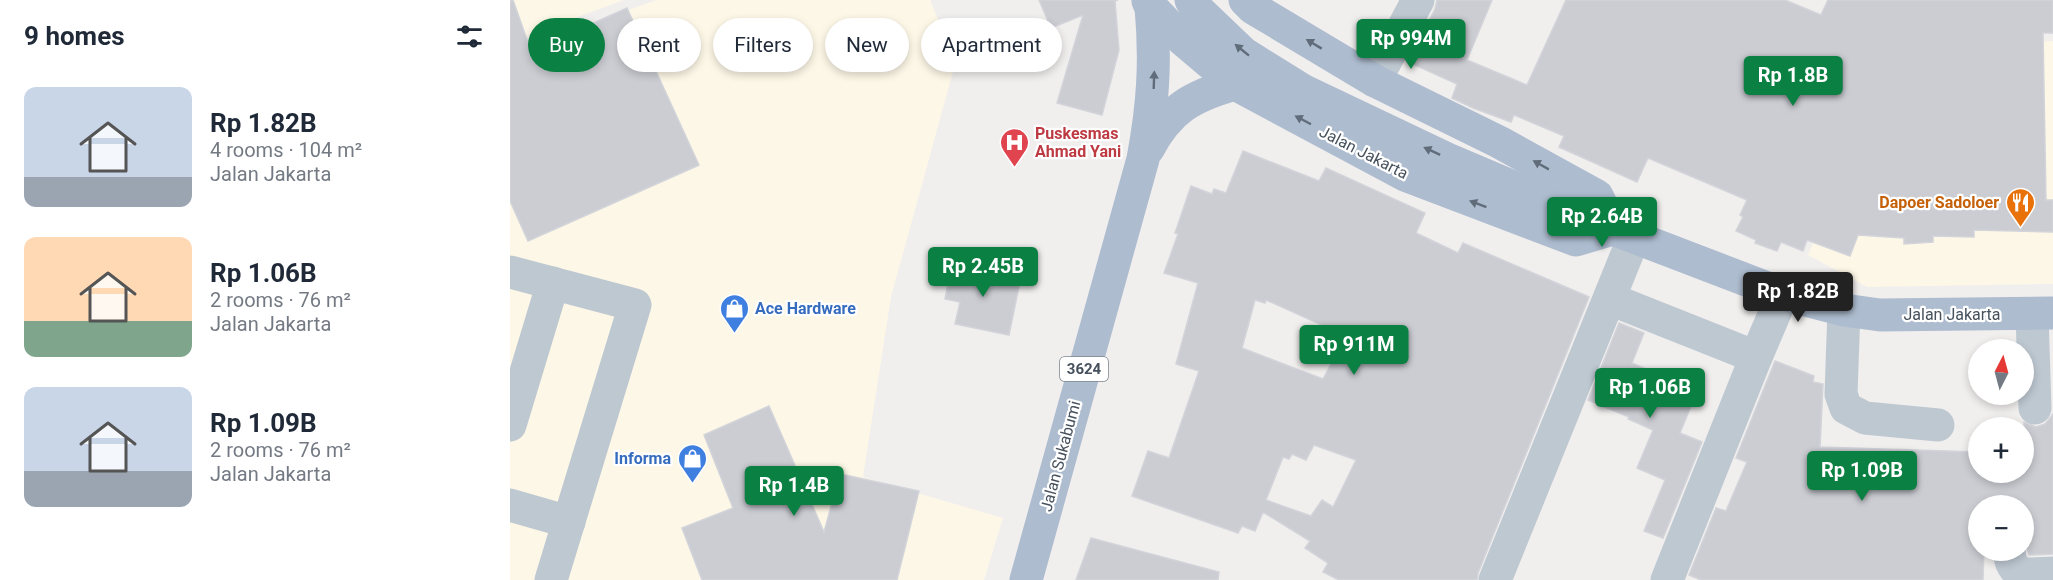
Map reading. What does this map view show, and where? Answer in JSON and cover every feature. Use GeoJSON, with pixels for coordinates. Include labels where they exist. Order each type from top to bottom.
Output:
{"type":"FeatureCollection","features":[{"type":"Feature","properties":{"kind":"main road","name":"Jalan Jakarta"},"geometry":{"type":"LineString","coordinates":[[1191,0],[1195,7],[1243,53],[1304,91],[1447,159],[1623,233],[1783,294],[1844,310],[1880,315],[2042,314]]}},
{"type":"Feature","properties":{"kind":"main road"},"geometry":{"type":"LineString","coordinates":[[1245,0],[1253,8],[1375,81],[1499,142],[1597,196],[1623,233]]}},
{"type":"Feature","properties":{"kind":"main road","name":"Jalan Jakarta"},"geometry":{"type":"LineString","coordinates":[[1149,3],[1183,40],[1234,84],[1405,175],[1576,240],[1623,233]]}},
{"type":"Feature","properties":{"kind":"main road","name":"Jalan Sukabumi"},"geometry":{"type":"LineString","coordinates":[[1026,580],[1143,159],[1154,83],[1154,45],[1149,3]]}},
{"type":"Feature","properties":{"kind":"main road","name":"Jalan Sukabumi"},"geometry":{"type":"LineString","coordinates":[[1143,159],[1157,132],[1178,109],[1204,93],[1234,84]]}},
{"type":"Feature","properties":{"kind":"street"},"geometry":{"type":"LineString","coordinates":[[1375,81],[1418,0]]}},
{"type":"Feature","properties":{"kind":"street"},"geometry":{"type":"LineString","coordinates":[[1495,580],[1610,299],[1623,233]]}},
{"type":"Feature","properties":{"kind":"street"},"geometry":{"type":"LineString","coordinates":[[510,272],[635,305],[551,580]]}},
{"type":"Feature","properties":{"kind":"street"},"geometry":{"type":"LineString","coordinates":[[510,421],[523,338],[553,283]]}},
{"type":"Feature","properties":{"kind":"street"},"geometry":{"type":"LineString","coordinates":[[1667,580],[1783,294]]}},
{"type":"Feature","properties":{"kind":"street"},"geometry":{"type":"LineString","coordinates":[[1610,299],[1756,357]]}},
{"type":"Feature","properties":{"kind":"street"},"geometry":{"type":"LineString","coordinates":[[1844,310],[1841,394],[1846,408],[1865,418],[1938,425]]}},
{"type":"Feature","properties":{"kind":"street"},"geometry":{"type":"LineString","coordinates":[[2033,408],[2042,314]]}},
{"type":"Feature","properties":{"kind":"street"},"geometry":{"type":"LineString","coordinates":[[510,505],[569,522]]}},
{"type":"Feature","properties":{"kind":"street"},"geometry":{"type":"LineString","coordinates":[[2009,561],[2015,571],[2021,574],[2053,573]]}},
{"type":"Feature","properties":{"kind":"shaded area"},"geometry":{"type":"Polygon","coordinates":[[[510,0],[624,0],[575,18],[528,18],[528,35],[510,42],[510,0]]]}},
{"type":"Feature","properties":{"kind":"shaded area"},"geometry":{"type":"Polygon","coordinates":[[[656,0],[930,0],[938,18],[921,18],[921,72],[953,72],[891,297],[863,477],[1003,518],[984,580],[510,580],[510,54],[528,47],[528,72],[605,72],[605,19],[656,0]]]}},
{"type":"Feature","properties":{"kind":"shaded area"},"geometry":{"type":"Polygon","coordinates":[[[2053,41],[2053,284],[1867,287],[1808,255],[1896,46],[2053,41]]]}},
{"type":"Feature","properties":{"kind":"building"},"geometry":{"type":"Polygon","coordinates":[[[513,0],[528,42],[528,72],[605,72],[605,18],[627,8],[632,18],[617,18],[617,72],[656,72],[699,165],[528,241],[510,201],[510,1],[513,0]]]}},
{"type":"Feature","properties":{"kind":"building"},"geometry":{"type":"Polygon","coordinates":[[[1039,0],[1118,0],[1115,1],[1119,50],[1102,115],[1057,103],[1083,15],[1062,24],[1062,18],[1047,18],[1039,0]]]}},
{"type":"Feature","properties":{"kind":"building"},"geometry":{"type":"Polygon","coordinates":[[[1437,0],[1492,0],[1467,60],[1527,85],[1566,0],[1785,0],[1821,15],[1828,0],[2053,0],[2053,33],[2043,33],[2046,200],[2053,200],[2053,232],[1974,230],[1974,237],[1933,236],[1933,242],[1904,244],[1904,238],[1858,235],[1850,256],[1807,240],[1803,251],[1781,242],[1777,251],[1755,243],[1756,240],[1736,231],[1743,217],[1740,215],[1747,200],[1648,158],[1637,182],[1559,147],[1564,136],[1514,115],[1511,122],[1452,98],[1457,84],[1408,62],[1435,9],[1437,0]]]}},
{"type":"Feature","properties":{"kind":"building"},"geometry":{"type":"Polygon","coordinates":[[[1243,151],[1319,181],[1326,168],[1425,213],[1416,233],[1458,253],[1463,243],[1589,297],[1477,580],[1339,580],[1323,572],[1328,563],[1305,548],[1310,541],[1263,512],[1255,531],[1242,526],[1238,533],[1132,496],[1148,451],[1169,458],[1199,371],[1176,364],[1198,283],[1164,273],[1178,234],[1175,233],[1191,186],[1212,194],[1214,189],[1226,193],[1243,151]],[[1255,300],[1242,348],[1323,379],[1346,336],[1266,300],[1265,303],[1255,300]],[[1314,445],[1306,460],[1292,454],[1289,459],[1283,457],[1266,500],[1311,516],[1322,500],[1333,507],[1356,460],[1314,445]]]}},
{"type":"Feature","properties":{"kind":"building"},"geometry":{"type":"Polygon","coordinates":[[[952,263],[1021,277],[1009,335],[955,324],[960,302],[945,299],[952,263]]]}},
{"type":"Feature","properties":{"kind":"building"},"geometry":{"type":"Polygon","coordinates":[[[1619,323],[1644,333],[1632,363],[1697,392],[1680,433],[1702,442],[1663,538],[1644,531],[1665,480],[1637,468],[1653,430],[1588,400],[1619,323]]]}},
{"type":"Feature","properties":{"kind":"building"},"geometry":{"type":"Polygon","coordinates":[[[1775,361],[1814,376],[1813,382],[1823,384],[1820,447],[1968,452],[1968,483],[2034,483],[2034,426],[2045,424],[2053,414],[2053,554],[2034,555],[2034,495],[1968,495],[1968,561],[1984,561],[1983,580],[1701,580],[1689,575],[1716,508],[1726,511],[1747,462],[1736,458],[1775,361]]]}},
{"type":"Feature","properties":{"kind":"building"},"geometry":{"type":"Polygon","coordinates":[[[769,406],[824,532],[840,474],[919,491],[897,580],[702,580],[682,528],[733,508],[704,435],[769,406]]]}},
{"type":"Feature","properties":{"kind":"building"},"geometry":{"type":"Polygon","coordinates":[[[1091,538],[1219,572],[1218,580],[1076,580],[1091,538]]]}},
{"type":"Feature","properties":{"kind":"place","name":"Puskesmas Ahmad Yani"},"geometry":{"type":"Point","coordinates":[1014,168]}},
{"type":"Feature","properties":{"kind":"place","name":"Dapoer Sadoloer"},"geometry":{"type":"Point","coordinates":[2020,228]}},
{"type":"Feature","properties":{"kind":"place","name":"Ace Hardware"},"geometry":{"type":"Point","coordinates":[734,334]}},
{"type":"Feature","properties":{"kind":"place","name":"Informa"},"geometry":{"type":"Point","coordinates":[692,484]}}]}
